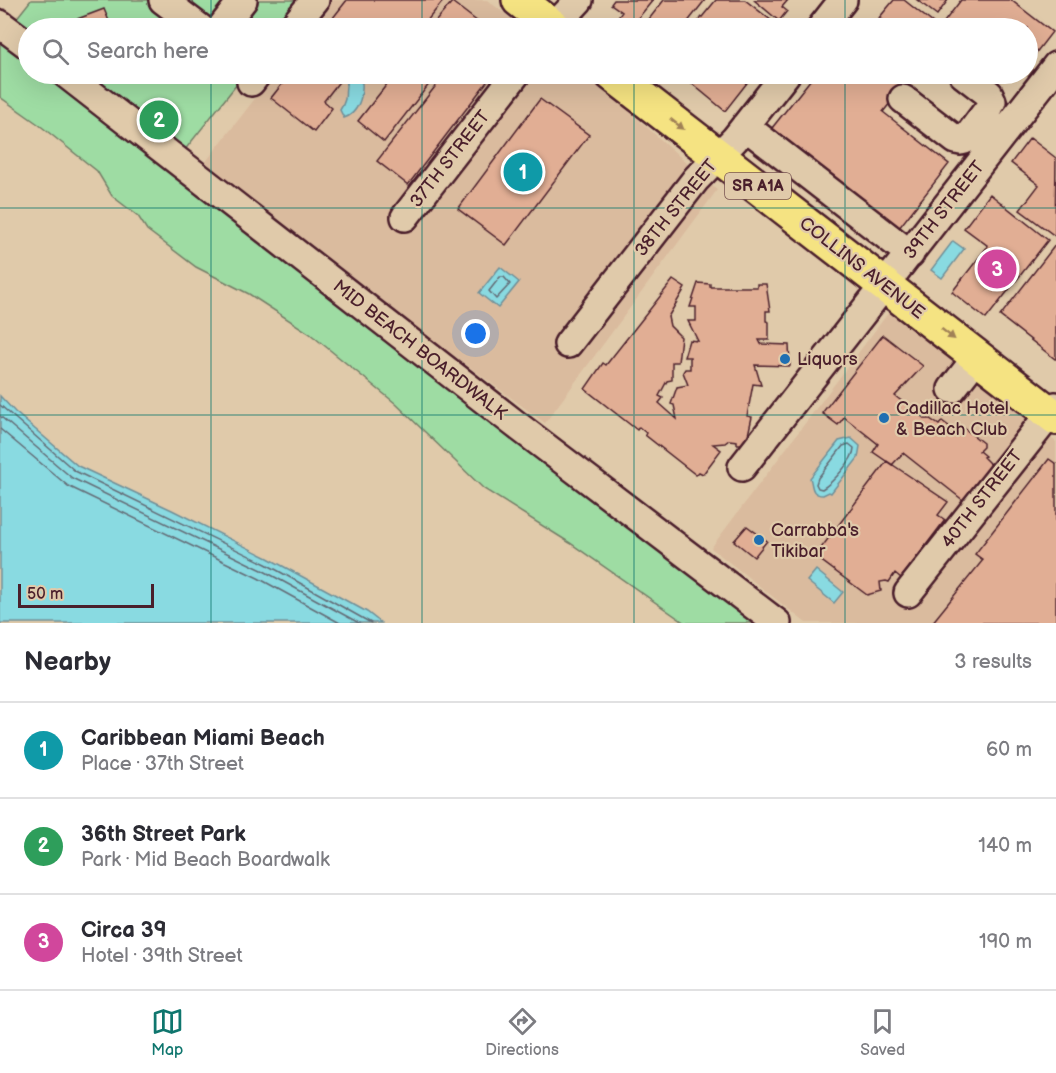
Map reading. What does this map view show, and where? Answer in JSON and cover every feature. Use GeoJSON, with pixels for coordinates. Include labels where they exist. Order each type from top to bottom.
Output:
{"type":"FeatureCollection","features":[{"type":"Feature","properties":{"kind":"main road"},"geometry":{"type":"LineString","coordinates":[[519,0],[542,18]]}},
{"type":"Feature","properties":{"kind":"main road","name":"COLLINS AVENUE"},"geometry":{"type":"LineString","coordinates":[[625,84],[977,357],[1054,412]]}},
{"type":"Feature","properties":{"kind":"street"},"geometry":{"type":"LineString","coordinates":[[229,18],[243,0]]}},
{"type":"Feature","properties":{"kind":"street"},"geometry":{"type":"LineString","coordinates":[[300,18],[315,0]]}},
{"type":"Feature","properties":{"kind":"street"},"geometry":{"type":"LineString","coordinates":[[563,18],[579,0]]}},
{"type":"Feature","properties":{"kind":"street"},"geometry":{"type":"LineString","coordinates":[[829,18],[843,0]]}},
{"type":"Feature","properties":{"kind":"street"},"geometry":{"type":"LineString","coordinates":[[171,6],[187,18]]}},
{"type":"Feature","properties":{"kind":"street"},"geometry":{"type":"LineString","coordinates":[[0,24],[18,38]]}},
{"type":"Feature","properties":{"kind":"street","name":"39TH STREET"},"geometry":{"type":"LineString","coordinates":[[742,467],[1056,66]]}},
{"type":"Feature","properties":{"kind":"street","name":"MID BEACH BOARDWALK"},"geometry":{"type":"LineString","coordinates":[[79,84],[514,423],[777,623]]}},
{"type":"Feature","properties":{"kind":"street","name":"37TH STREET"},"geometry":{"type":"LineString","coordinates":[[405,217],[508,84]]}},
{"type":"Feature","properties":{"kind":"street","name":"38TH STREET"},"geometry":{"type":"LineString","coordinates":[[568,344],[696,179],[745,126],[778,84]]}},
{"type":"Feature","properties":{"kind":"street"},"geometry":{"type":"LineString","coordinates":[[903,99],[956,140],[964,140],[992,101],[989,94],[976,84]]}},
{"type":"Feature","properties":{"kind":"street"},"geometry":{"type":"LineString","coordinates":[[745,126],[910,254]]}},
{"type":"Feature","properties":{"kind":"street"},"geometry":{"type":"LineString","coordinates":[[975,127],[996,143]]}},
{"type":"Feature","properties":{"kind":"street"},"geometry":{"type":"LineString","coordinates":[[952,389],[977,357]]}},
{"type":"Feature","properties":{"kind":"street","name":"40TH STREET"},"geometry":{"type":"LineString","coordinates":[[908,593],[1054,412]]}},
{"type":"Feature","properties":{"kind":"shaded area"},"geometry":{"type":"Polygon","coordinates":[[[331,0],[487,0],[511,18],[317,18],[331,0]]]}},
{"type":"Feature","properties":{"kind":"shaded area"},"geometry":{"type":"Polygon","coordinates":[[[266,84],[596,84],[717,190],[545,423],[201,168],[266,84]]]}},
{"type":"Feature","properties":{"kind":"shaded area"},"geometry":{"type":"Polygon","coordinates":[[[889,312],[1056,442],[1056,623],[806,623],[711,548],[889,312]]]}},
{"type":"Feature","properties":{"kind":"green space"},"geometry":{"type":"Polygon","coordinates":[[[31,0],[302,0],[288,18],[18,18],[18,84],[237,84],[172,166],[762,623],[685,623],[570,543],[484,489],[395,403],[309,333],[249,294],[196,267],[147,230],[138,216],[112,196],[97,171],[0,97],[0,39],[31,0]]]}},
{"type":"Feature","properties":{"kind":"water"},"geometry":{"type":"Polygon","coordinates":[[[347,84],[362,84],[362,93],[356,109],[344,118],[340,110],[345,101],[347,84]]]}},
{"type":"Feature","properties":{"kind":"water"},"geometry":{"type":"Polygon","coordinates":[[[953,241],[964,249],[942,278],[931,270],[953,241]]]}},
{"type":"Feature","properties":{"kind":"water"},"geometry":{"type":"Polygon","coordinates":[[[500,267],[519,282],[498,308],[479,293],[500,267]]]}},
{"type":"Feature","properties":{"kind":"water"},"geometry":{"type":"Polygon","coordinates":[[[0,396],[15,412],[78,466],[268,558],[367,612],[381,623],[0,623],[0,396]]]}},
{"type":"Feature","properties":{"kind":"water"},"geometry":{"type":"Polygon","coordinates":[[[851,438],[860,446],[858,458],[831,493],[819,495],[813,489],[810,478],[839,441],[851,438]]]}},
{"type":"Feature","properties":{"kind":"water"},"geometry":{"type":"Polygon","coordinates":[[[816,570],[843,592],[834,603],[807,581],[816,570]]]}},
{"type":"Feature","properties":{"kind":"building"},"geometry":{"type":"Polygon","coordinates":[[[347,0],[444,0],[429,18],[333,18],[347,0]]]}},
{"type":"Feature","properties":{"kind":"building"},"geometry":{"type":"Polygon","coordinates":[[[614,0],[653,0],[638,18],[618,18],[622,12],[611,4],[614,0]]]}},
{"type":"Feature","properties":{"kind":"building"},"geometry":{"type":"Polygon","coordinates":[[[664,0],[705,0],[691,18],[650,18],[664,0]]]}},
{"type":"Feature","properties":{"kind":"building"},"geometry":{"type":"Polygon","coordinates":[[[716,0],[745,0],[768,18],[701,18],[716,0]]]}},
{"type":"Feature","properties":{"kind":"building"},"geometry":{"type":"Polygon","coordinates":[[[754,0],[788,0],[782,7],[787,11],[781,18],[775,18],[754,0]]]}},
{"type":"Feature","properties":{"kind":"building"},"geometry":{"type":"Polygon","coordinates":[[[894,0],[904,0],[927,18],[879,18],[894,0]]]}},
{"type":"Feature","properties":{"kind":"building"},"geometry":{"type":"Polygon","coordinates":[[[917,0],[948,0],[937,15],[917,0]]]}},
{"type":"Feature","properties":{"kind":"building"},"geometry":{"type":"Polygon","coordinates":[[[961,0],[1011,0],[1034,18],[947,18],[961,0]]]}},
{"type":"Feature","properties":{"kind":"building"},"geometry":{"type":"Polygon","coordinates":[[[452,2],[473,18],[438,18],[452,2]]]}},
{"type":"Feature","properties":{"kind":"building"},"geometry":{"type":"Polygon","coordinates":[[[104,9],[108,18],[80,18],[104,9]]]}},
{"type":"Feature","properties":{"kind":"building"},"geometry":{"type":"Polygon","coordinates":[[[1038,21],[1052,32],[1038,50],[1038,21]]]}},
{"type":"Feature","properties":{"kind":"building"},"geometry":{"type":"Polygon","coordinates":[[[282,84],[337,84],[324,101],[332,108],[314,132],[271,98],[282,84]]]}},
{"type":"Feature","properties":{"kind":"building"},"geometry":{"type":"Polygon","coordinates":[[[387,84],[429,84],[384,142],[358,121],[387,84]]]}},
{"type":"Feature","properties":{"kind":"building"},"geometry":{"type":"Polygon","coordinates":[[[437,84],[485,84],[408,185],[377,161],[437,84]]]}},
{"type":"Feature","properties":{"kind":"building"},"geometry":{"type":"Polygon","coordinates":[[[692,84],[746,84],[725,111],[692,84]]]}},
{"type":"Feature","properties":{"kind":"building"},"geometry":{"type":"Polygon","coordinates":[[[807,84],[905,84],[883,112],[949,164],[899,228],[772,128],[807,84]]]}},
{"type":"Feature","properties":{"kind":"building"},"geometry":{"type":"Polygon","coordinates":[[[540,99],[589,135],[506,245],[458,209],[540,99]]]}},
{"type":"Feature","properties":{"kind":"building"},"geometry":{"type":"Polygon","coordinates":[[[1030,138],[1056,158],[1055,236],[1020,210],[1039,185],[1011,163],[1030,138]]]}},
{"type":"Feature","properties":{"kind":"building"},"geometry":{"type":"Polygon","coordinates":[[[990,194],[1048,240],[986,319],[952,292],[988,246],[964,228],[990,194]]]}},
{"type":"Feature","properties":{"kind":"building"},"geometry":{"type":"Polygon","coordinates":[[[1056,244],[1056,359],[1055,359],[1000,316],[1056,244]]]}},
{"type":"Feature","properties":{"kind":"building"},"geometry":{"type":"Polygon","coordinates":[[[673,280],[685,288],[668,317],[670,326],[681,337],[678,362],[672,362],[672,380],[667,381],[659,396],[663,398],[659,403],[677,419],[674,405],[671,404],[677,387],[688,385],[683,372],[685,369],[690,369],[690,357],[684,357],[689,340],[698,341],[688,321],[696,321],[696,307],[690,307],[698,283],[710,284],[710,287],[757,287],[757,284],[766,284],[770,311],[766,311],[766,321],[769,322],[769,340],[759,340],[761,344],[789,345],[790,366],[755,365],[761,385],[753,384],[747,416],[752,417],[746,444],[737,444],[737,441],[729,440],[725,443],[713,444],[721,450],[703,474],[699,472],[696,475],[645,435],[646,433],[639,427],[637,430],[585,389],[603,363],[606,365],[673,280]]]}},
{"type":"Feature","properties":{"kind":"building","name":"Cadillac Hotel & Beach Club"},"geometry":{"type":"Polygon","coordinates":[[[883,335],[923,366],[895,396],[925,419],[930,419],[939,425],[942,421],[954,430],[960,425],[983,443],[979,451],[991,465],[964,501],[903,453],[892,465],[873,452],[878,444],[844,417],[838,425],[822,413],[883,335]]]}},
{"type":"Feature","properties":{"kind":"building"},"geometry":{"type":"Polygon","coordinates":[[[1049,459],[1056,464],[1056,623],[932,623],[983,560],[975,554],[1049,459]]]}},
{"type":"Feature","properties":{"kind":"building"},"geometry":{"type":"Polygon","coordinates":[[[887,461],[948,502],[938,515],[945,520],[901,578],[895,573],[889,582],[880,582],[881,591],[867,595],[815,556],[887,461]]]}},
{"type":"Feature","properties":{"kind":"building"},"geometry":{"type":"Polygon","coordinates":[[[747,526],[767,541],[754,557],[734,541],[747,526]]]}},
{"type":"Feature","properties":{"kind":"place","name":"36th Street Park"},"geometry":{"type":"Point","coordinates":[159,120]}},
{"type":"Feature","properties":{"kind":"place","name":"Caribbean Miami Beach"},"geometry":{"type":"Point","coordinates":[523,172]}},
{"type":"Feature","properties":{"kind":"place","name":"Circa 39"},"geometry":{"type":"Point","coordinates":[997,269]}},
{"type":"Feature","properties":{"kind":"place","name":"Liquors"},"geometry":{"type":"Point","coordinates":[785,359]}},
{"type":"Feature","properties":{"kind":"place","name":"Cadillac Hotel & Beach Club"},"geometry":{"type":"Point","coordinates":[884,418]}},
{"type":"Feature","properties":{"kind":"place","name":"Carrabba's Tikibar"},"geometry":{"type":"Point","coordinates":[759,540]}}]}
